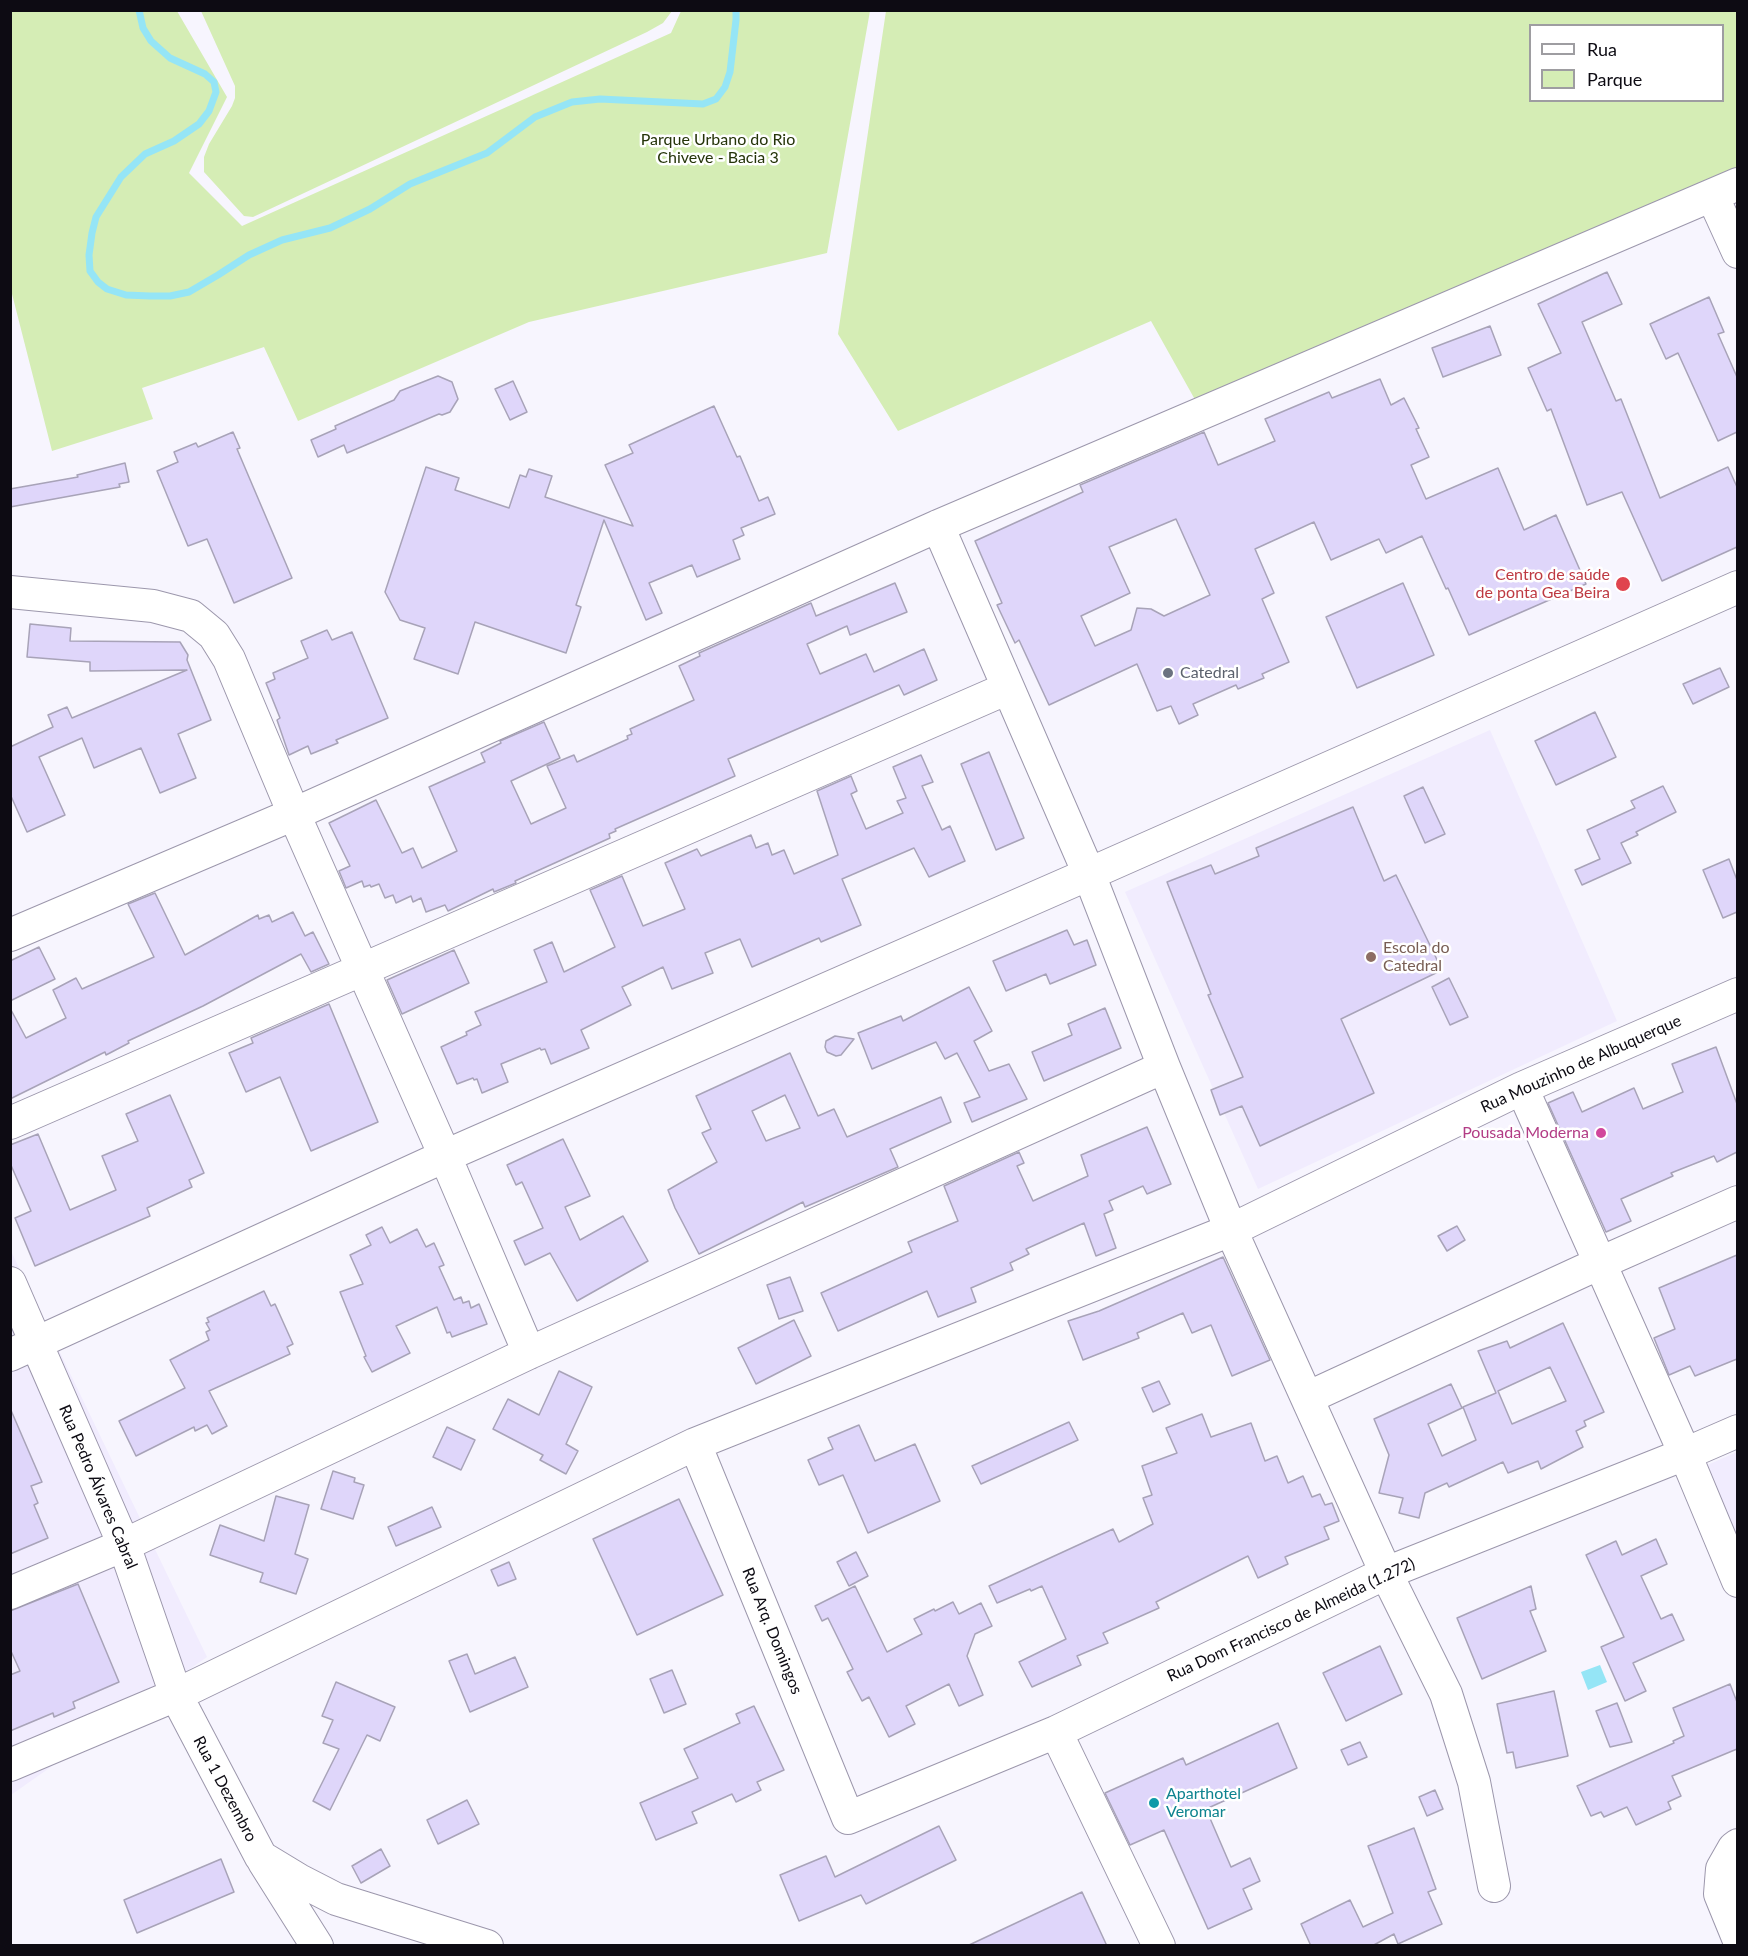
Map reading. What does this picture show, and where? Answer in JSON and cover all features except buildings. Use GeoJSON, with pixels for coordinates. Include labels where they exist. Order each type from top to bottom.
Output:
{"type":"FeatureCollection","features":[{"type":"Feature","properties":{"kind":"street"},"geometry":{"type":"LineString","coordinates":[[10,935],[294,814],[938,526],[1725,190],[1737,252]]}},
{"type":"Feature","properties":{"kind":"street"},"geometry":{"type":"LineString","coordinates":[[938,526],[1089,874],[1164,1067],[1231,1230],[1386,1573],[1446,1694],[1474,1782],[1494,1886]]}},
{"type":"Feature","properties":{"kind":"street"},"geometry":{"type":"LineString","coordinates":[[24,1350],[445,1156],[1737,587]]}},
{"type":"Feature","properties":{"kind":"street"},"geometry":{"type":"LineString","coordinates":[[10,592],[153,606],[191,616],[214,635],[229,659],[294,814],[529,1353]]}},
{"type":"Feature","properties":{"kind":"street"},"geometry":{"type":"LineString","coordinates":[[10,1123],[1008,687]]}},
{"type":"Feature","properties":{"kind":"street","name":"Rua Mouzinho de Albuquerque"},"geometry":{"type":"LineString","coordinates":[[10,1766],[176,1695],[695,1444],[1231,1230],[1522,1088],[1737,994]]}},
{"type":"Feature","properties":{"kind":"street"},"geometry":{"type":"LineString","coordinates":[[10,1593],[124,1545],[529,1353],[1164,1067]]}},
{"type":"Feature","properties":{"kind":"street"},"geometry":{"type":"LineString","coordinates":[[1522,1088],[1685,1454],[1737,1581]]}},
{"type":"Feature","properties":{"kind":"street"},"geometry":{"type":"LineString","coordinates":[[1306,1398],[1737,1202]]}},
{"type":"Feature","properties":{"kind":"street","name":"Rua Pedro Álvares Cabral"},"geometry":{"type":"LineString","coordinates":[[10,1283],[24,1350],[124,1545],[176,1695]]}},
{"type":"Feature","properties":{"kind":"street","name":"Rua Dom Francisco de Almeida (1.272)"},"geometry":{"type":"LineString","coordinates":[[848,1818],[1056,1732],[1386,1573],[1685,1454],[1737,1431]]}},
{"type":"Feature","properties":{"kind":"street","name":"Rua Arq. Domingos"},"geometry":{"type":"LineString","coordinates":[[695,1444],[848,1818]]}},
{"type":"Feature","properties":{"kind":"street","name":"Rua 1 Dezembro"},"geometry":{"type":"LineString","coordinates":[[176,1695],[261,1857],[336,1899],[487,1946]]}},
{"type":"Feature","properties":{"kind":"street"},"geometry":{"type":"LineString","coordinates":[[1056,1732],[1159,1946]]}},
{"type":"Feature","properties":{"kind":"street"},"geometry":{"type":"LineString","coordinates":[[1737,1845],[1722,1869],[1720,1894],[1737,1938]]}},
{"type":"Feature","properties":{"kind":"street"},"geometry":{"type":"LineString","coordinates":[[261,1857],[317,1946]]}},
{"type":"Feature","properties":{"kind":"shaded area","name":"Escola do Catedral"},"geometry":{"type":"Polygon","coordinates":[[[1490,730],[1617,1021],[1258,1189],[1125,892],[1490,730]]]}},
{"type":"Feature","properties":{"kind":"shaded area"},"geometry":{"type":"Polygon","coordinates":[[[10,1249],[207,1657],[11,1795],[10,1795],[10,1249]]]}},
{"type":"Feature","properties":{"kind":"shaded area"},"geometry":{"type":"Polygon","coordinates":[[[1737,1452],[1737,1541],[1705,1466],[1737,1452]]]}},
{"type":"Feature","properties":{"kind":"green space","name":"Parque Urbano do Rio Chiveve - Bacia 3"},"geometry":{"type":"Polygon","coordinates":[[[10,11],[177,11],[227,97],[189,173],[242,226],[671,33],[681,11],[870,11],[827,253],[529,322],[298,421],[264,347],[142,388],[153,419],[52,451],[11,290],[10,11]]]}},
{"type":"Feature","properties":{"kind":"green space"},"geometry":{"type":"Polygon","coordinates":[[[201,11],[672,11],[663,23],[647,32],[253,217],[244,216],[204,172],[204,157],[209,144],[232,106],[235,86],[201,11]]]}},
{"type":"Feature","properties":{"kind":"green space"},"geometry":{"type":"Polygon","coordinates":[[[886,11],[1737,11],[1737,172],[1198,405],[1151,321],[898,431],[838,334],[886,11]]]}},
{"type":"Feature","properties":{"kind":"water"},"geometry":{"type":"Polygon","coordinates":[[[1600,1665],[1607,1682],[1588,1690],[1581,1672],[1600,1665]]]}},
{"type":"Feature","properties":{"kind":"waterway"},"geometry":{"type":"LineString","coordinates":[[139,10],[143,28],[151,41],[170,58],[205,74],[214,82],[216,92],[209,111],[199,124],[174,141],[145,154],[121,177],[96,217],[89,255],[90,271],[107,289],[126,295],[150,296],[170,296],[189,292],[249,255],[282,240],[330,228],[370,209],[410,184],[487,153],[535,117],[572,102],[600,99],[703,104],[716,99],[725,87],[730,72],[736,10]]}},
{"type":"Feature","properties":{"kind":"place","name":"Centro de saúde de ponta Gea Beira"},"geometry":{"type":"Point","coordinates":[1623,584]}},
{"type":"Feature","properties":{"kind":"place","name":"Catedral"},"geometry":{"type":"Point","coordinates":[1168,673]}},
{"type":"Feature","properties":{"kind":"place","name":"Escola do Catedral"},"geometry":{"type":"Point","coordinates":[1371,957]}},
{"type":"Feature","properties":{"kind":"place","name":"Pousada Moderna"},"geometry":{"type":"Point","coordinates":[1601,1133]}},
{"type":"Feature","properties":{"kind":"place","name":"Aparthotel Veromar"},"geometry":{"type":"Point","coordinates":[1154,1803]}}]}
